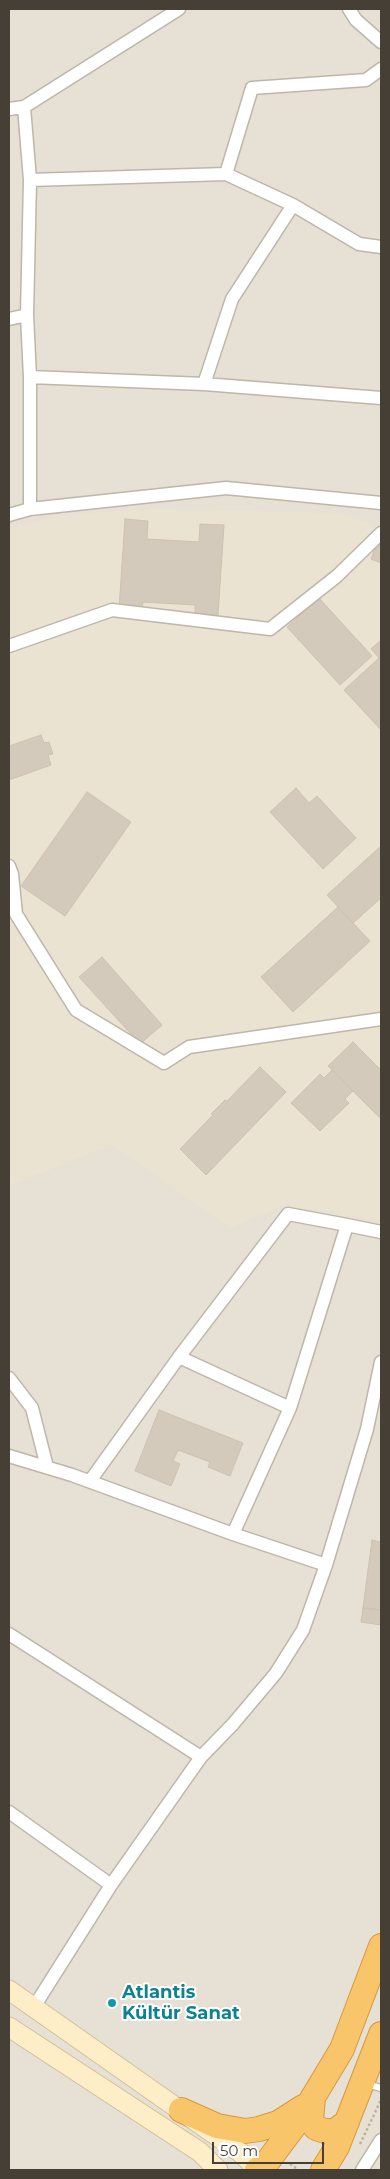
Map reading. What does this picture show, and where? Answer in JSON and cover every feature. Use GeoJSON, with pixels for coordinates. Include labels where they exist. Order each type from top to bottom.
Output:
{"type":"FeatureCollection","features":[{"type":"Feature","properties":{"kind":"highway"},"geometry":{"type":"LineString","coordinates":[[258,2170],[268,2160],[311,2100],[342,2050],[381,1946]]}},
{"type":"Feature","properties":{"kind":"highway"},"geometry":{"type":"LineString","coordinates":[[324,2170],[337,2147],[347,2122],[372,2086],[381,2034]]}},
{"type":"Feature","properties":{"kind":"highway"},"geometry":{"type":"LineString","coordinates":[[181,2110],[217,2126],[245,2131],[259,2130],[278,2122],[311,2100]]}},
{"type":"Feature","properties":{"kind":"highway"},"geometry":{"type":"LineString","coordinates":[[311,2100],[312,2121],[316,2128],[324,2131],[335,2131],[347,2122]]}},
{"type":"Feature","properties":{"kind":"street"},"geometry":{"type":"LineString","coordinates":[[9,109],[24,107],[179,9]]}},
{"type":"Feature","properties":{"kind":"street"},"geometry":{"type":"LineString","coordinates":[[349,9],[356,20],[381,42]]}},
{"type":"Feature","properties":{"kind":"street"},"geometry":{"type":"LineString","coordinates":[[226,174],[252,88],[366,80],[381,68]]}},
{"type":"Feature","properties":{"kind":"street"},"geometry":{"type":"LineString","coordinates":[[24,107],[30,180],[27,315],[30,377],[30,509]]}},
{"type":"Feature","properties":{"kind":"street"},"geometry":{"type":"LineString","coordinates":[[30,180],[226,174],[293,205],[359,244],[381,247]]}},
{"type":"Feature","properties":{"kind":"street"},"geometry":{"type":"LineString","coordinates":[[204,384],[232,298],[293,205]]}},
{"type":"Feature","properties":{"kind":"street"},"geometry":{"type":"LineString","coordinates":[[9,319],[27,315]]}},
{"type":"Feature","properties":{"kind":"street"},"geometry":{"type":"LineString","coordinates":[[30,377],[204,384],[381,398]]}},
{"type":"Feature","properties":{"kind":"street"},"geometry":{"type":"LineString","coordinates":[[9,515],[30,509],[226,488],[381,503]]}},
{"type":"Feature","properties":{"kind":"street"},"geometry":{"type":"LineString","coordinates":[[9,646],[112,610],[270,630],[337,576],[381,533]]}},
{"type":"Feature","properties":{"kind":"street"},"geometry":{"type":"LineString","coordinates":[[9,866],[12,874],[16,914],[76,1010],[164,1063],[189,1048],[381,1019]]}},
{"type":"Feature","properties":{"kind":"street"},"geometry":{"type":"LineString","coordinates":[[90,1481],[179,1357],[288,1214],[381,1232]]}},
{"type":"Feature","properties":{"kind":"street"},"geometry":{"type":"LineString","coordinates":[[233,1534],[290,1408],[347,1225]]}},
{"type":"Feature","properties":{"kind":"street"},"geometry":{"type":"LineString","coordinates":[[179,1357],[290,1408]]}},
{"type":"Feature","properties":{"kind":"street"},"geometry":{"type":"LineString","coordinates":[[34,2007],[111,1885],[201,1757],[233,1724],[276,1673],[303,1630],[326,1566],[367,1429],[381,1362]]}},
{"type":"Feature","properties":{"kind":"street"},"geometry":{"type":"LineString","coordinates":[[9,1378],[32,1408],[47,1467]]}},
{"type":"Feature","properties":{"kind":"street"},"geometry":{"type":"LineString","coordinates":[[9,1456],[90,1481],[326,1566]]}},
{"type":"Feature","properties":{"kind":"street"},"geometry":{"type":"LineString","coordinates":[[9,1634],[201,1757]]}},
{"type":"Feature","properties":{"kind":"street"},"geometry":{"type":"LineString","coordinates":[[9,1812],[111,1885]]}},
{"type":"Feature","properties":{"kind":"street"},"geometry":{"type":"LineString","coordinates":[[9,1990],[241,2153],[258,2170]]}},
{"type":"Feature","properties":{"kind":"street"},"geometry":{"type":"LineString","coordinates":[[9,2027],[200,2152],[218,2170]]}},
{"type":"Feature","properties":{"kind":"street"},"geometry":{"type":"LineString","coordinates":[[362,2170],[381,2140]]}},
{"type":"Feature","properties":{"kind":"path"},"geometry":{"type":"LineString","coordinates":[[359,2147],[381,2100]]}},
{"type":"Feature","properties":{"kind":"shaded area"},"geometry":{"type":"Polygon","coordinates":[[[9,9],[381,9],[381,2170],[9,2170],[9,9]]]}},
{"type":"Feature","properties":{"kind":"shaded area"},"geometry":{"type":"Polygon","coordinates":[[[154,509],[338,513],[381,528],[381,1221],[284,1205],[231,1228],[111,1145],[9,1186],[9,529],[55,515],[154,509]]]}},
{"type":"Feature","properties":{"kind":"building"},"geometry":{"type":"Polygon","coordinates":[[[125,519],[148,521],[147,539],[199,542],[200,524],[224,525],[218,615],[195,614],[195,605],[143,602],[142,610],[119,609],[125,519]]]}},
{"type":"Feature","properties":{"kind":"building"},"geometry":{"type":"Polygon","coordinates":[[[378,540],[381,541],[381,563],[371,559],[378,540]]]}},
{"type":"Feature","properties":{"kind":"building"},"geometry":{"type":"Polygon","coordinates":[[[319,598],[372,656],[340,685],[287,627],[319,598]]]}},
{"type":"Feature","properties":{"kind":"building"},"geometry":{"type":"Polygon","coordinates":[[[381,640],[381,660],[371,649],[381,640]]]}},
{"type":"Feature","properties":{"kind":"building"},"geometry":{"type":"Polygon","coordinates":[[[379,658],[381,660],[381,730],[344,690],[379,658]]]}},
{"type":"Feature","properties":{"kind":"building"},"geometry":{"type":"Polygon","coordinates":[[[41,735],[44,743],[49,742],[53,754],[48,755],[51,765],[9,780],[9,746],[41,735]]]}},
{"type":"Feature","properties":{"kind":"building"},"geometry":{"type":"Polygon","coordinates":[[[296,788],[309,803],[317,796],[356,838],[323,869],[270,812],[296,788]]]}},
{"type":"Feature","properties":{"kind":"building"},"geometry":{"type":"Polygon","coordinates":[[[87,792],[131,822],[65,916],[21,886],[87,792]]]}},
{"type":"Feature","properties":{"kind":"building"},"geometry":{"type":"Polygon","coordinates":[[[381,846],[381,898],[353,923],[327,895],[381,846]]]}},
{"type":"Feature","properties":{"kind":"building"},"geometry":{"type":"Polygon","coordinates":[[[338,907],[370,941],[293,1012],[261,977],[338,907]]]}},
{"type":"Feature","properties":{"kind":"building"},"geometry":{"type":"Polygon","coordinates":[[[102,957],[162,1025],[140,1044],[79,977],[102,957]]]}},
{"type":"Feature","properties":{"kind":"building"},"geometry":{"type":"Polygon","coordinates":[[[353,1042],[381,1070],[381,1119],[328,1066],[353,1042]]]}},
{"type":"Feature","properties":{"kind":"building"},"geometry":{"type":"Polygon","coordinates":[[[260,1067],[286,1092],[206,1175],[180,1149],[213,1115],[211,1114],[225,1100],[227,1101],[260,1067]]]}},
{"type":"Feature","properties":{"kind":"building"},"geometry":{"type":"Polygon","coordinates":[[[332,1070],[353,1091],[345,1099],[349,1103],[320,1131],[291,1103],[320,1074],[324,1078],[332,1070]]]}},
{"type":"Feature","properties":{"kind":"building"},"geometry":{"type":"Polygon","coordinates":[[[159,1410],[243,1443],[230,1476],[208,1467],[210,1462],[178,1450],[173,1461],[180,1464],[171,1486],[135,1471],[159,1410]]]}},
{"type":"Feature","properties":{"kind":"building"},"geometry":{"type":"Polygon","coordinates":[[[372,1540],[381,1542],[381,1610],[363,1608],[372,1540]]]}},
{"type":"Feature","properties":{"kind":"building"},"geometry":{"type":"Polygon","coordinates":[[[363,1608],[381,1610],[381,1625],[361,1622],[363,1608]]]}},
{"type":"Feature","properties":{"kind":"place","name":"Atlantis Kültür Sanat"},"geometry":{"type":"Point","coordinates":[112,2003]}}]}
